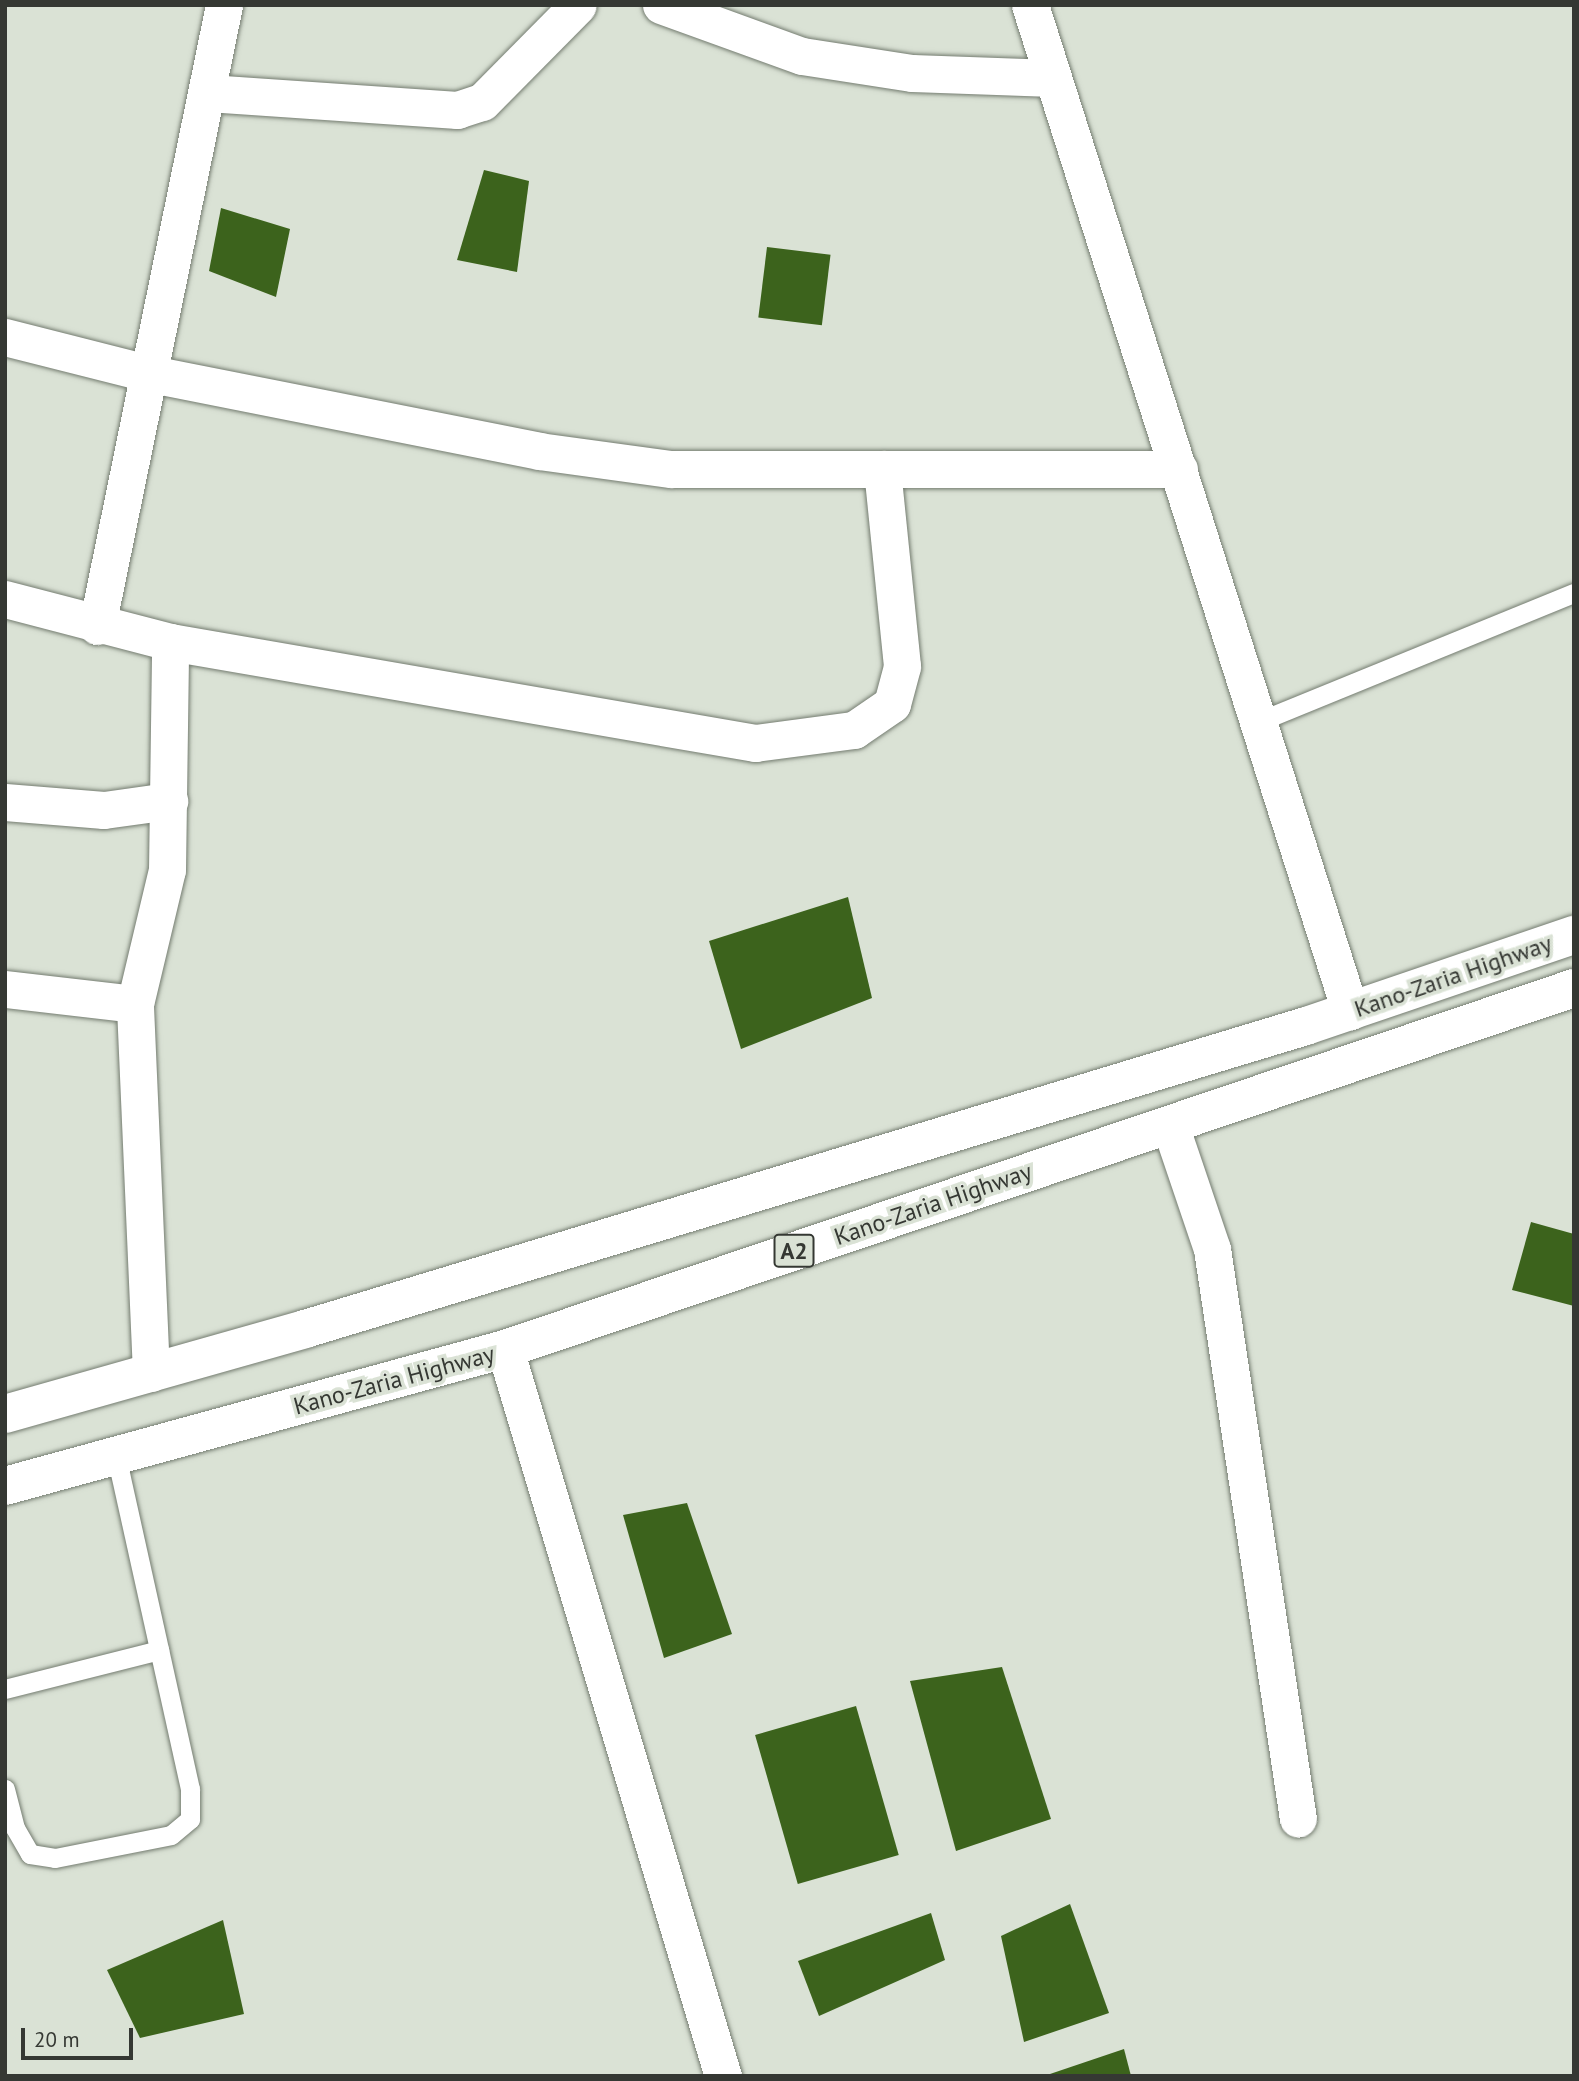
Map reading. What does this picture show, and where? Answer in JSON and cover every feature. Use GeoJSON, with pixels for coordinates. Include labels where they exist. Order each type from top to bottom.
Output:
{"type":"FeatureCollection","features":[{"type":"Feature","properties":{"kind":"highway","name":"Kano-Zaria Highway"},"geometry":{"type":"LineString","coordinates":[[5,1413],[151,1373],[1349,1012],[1574,935]]}},
{"type":"Feature","properties":{"kind":"highway","name":"Kano-Zaria Highway"},"geometry":{"type":"LineString","coordinates":[[5,1486],[505,1349],[1573,991]]}},
{"type":"Feature","properties":{"kind":"street"},"geometry":{"type":"LineString","coordinates":[[97,626],[151,374],[224,5]]}},
{"type":"Feature","properties":{"kind":"street"},"geometry":{"type":"LineString","coordinates":[[208,93],[457,110],[482,102],[492,94],[578,5]]}},
{"type":"Feature","properties":{"kind":"street"},"geometry":{"type":"LineString","coordinates":[[660,5],[802,56],[912,74],[1053,78]]}},
{"type":"Feature","properties":{"kind":"street"},"geometry":{"type":"LineString","coordinates":[[1030,5],[1260,721],[1349,1012]]}},
{"type":"Feature","properties":{"kind":"street"},"geometry":{"type":"LineString","coordinates":[[5,337],[151,374],[539,451],[671,469],[1180,469]]}},
{"type":"Feature","properties":{"kind":"street"},"geometry":{"type":"LineString","coordinates":[[5,599],[97,626],[170,642],[755,743],[854,730],[892,704],[901,666],[883,469]]}},
{"type":"Feature","properties":{"kind":"street"},"geometry":{"type":"LineString","coordinates":[[151,1373],[135,1003],[167,870],[170,642]]}},
{"type":"Feature","properties":{"kind":"street"},"geometry":{"type":"LineString","coordinates":[[5,802],[104,810],[169,800]]}},
{"type":"Feature","properties":{"kind":"street"},"geometry":{"type":"LineString","coordinates":[[5,989],[135,1003]]}},
{"type":"Feature","properties":{"kind":"street"},"geometry":{"type":"LineString","coordinates":[[1170,1125],[1212,1249],[1298,1819]]}},
{"type":"Feature","properties":{"kind":"street"},"geometry":{"type":"LineString","coordinates":[[505,1349],[723,2076]]}},
{"type":"Feature","properties":{"kind":"lane"},"geometry":{"type":"LineString","coordinates":[[1260,721],[1574,593]]}},
{"type":"Feature","properties":{"kind":"lane"},"geometry":{"type":"LineString","coordinates":[[5,1789],[15,1828],[30,1854],[55,1858],[171,1835],[190,1819],[190,1788],[116,1456]]}},
{"type":"Feature","properties":{"kind":"lane"},"geometry":{"type":"LineString","coordinates":[[5,1689],[159,1650]]}},
{"type":"Feature","properties":{"kind":"building"},"geometry":{"type":"Polygon","coordinates":[[[484,170],[529,181],[517,272],[457,260],[484,170]]]}},
{"type":"Feature","properties":{"kind":"building"},"geometry":{"type":"Polygon","coordinates":[[[221,208],[290,229],[276,297],[209,271],[221,208]]]}},
{"type":"Feature","properties":{"kind":"building"},"geometry":{"type":"Polygon","coordinates":[[[767,247],[831,255],[822,325],[758,317],[767,247]]]}},
{"type":"Feature","properties":{"kind":"building"},"geometry":{"type":"Polygon","coordinates":[[[848,897],[872,998],[741,1049],[709,941],[848,897]]]}},
{"type":"Feature","properties":{"kind":"building"},"geometry":{"type":"Polygon","coordinates":[[[1531,1222],[1574,1234],[1574,1306],[1512,1290],[1531,1222]]]}},
{"type":"Feature","properties":{"kind":"building"},"geometry":{"type":"Polygon","coordinates":[[[687,1503],[732,1634],[664,1658],[623,1515],[687,1503]]]}},
{"type":"Feature","properties":{"kind":"building"},"geometry":{"type":"Polygon","coordinates":[[[1002,1667],[1051,1819],[956,1851],[910,1681],[1002,1667]]]}},
{"type":"Feature","properties":{"kind":"building"},"geometry":{"type":"Polygon","coordinates":[[[856,1706],[899,1855],[798,1884],[755,1735],[856,1706]]]}},
{"type":"Feature","properties":{"kind":"building"},"geometry":{"type":"Polygon","coordinates":[[[1070,1904],[1109,2013],[1024,2042],[1001,1936],[1070,1904]]]}},
{"type":"Feature","properties":{"kind":"building"},"geometry":{"type":"Polygon","coordinates":[[[931,1913],[945,1960],[819,2016],[798,1961],[931,1913]]]}},
{"type":"Feature","properties":{"kind":"building"},"geometry":{"type":"Polygon","coordinates":[[[223,1920],[244,2014],[140,2038],[107,1970],[223,1920]]]}},
{"type":"Feature","properties":{"kind":"building"},"geometry":{"type":"Polygon","coordinates":[[[1124,2049],[1131,2076],[1047,2076],[1047,2075],[1124,2049]]]}}]}
